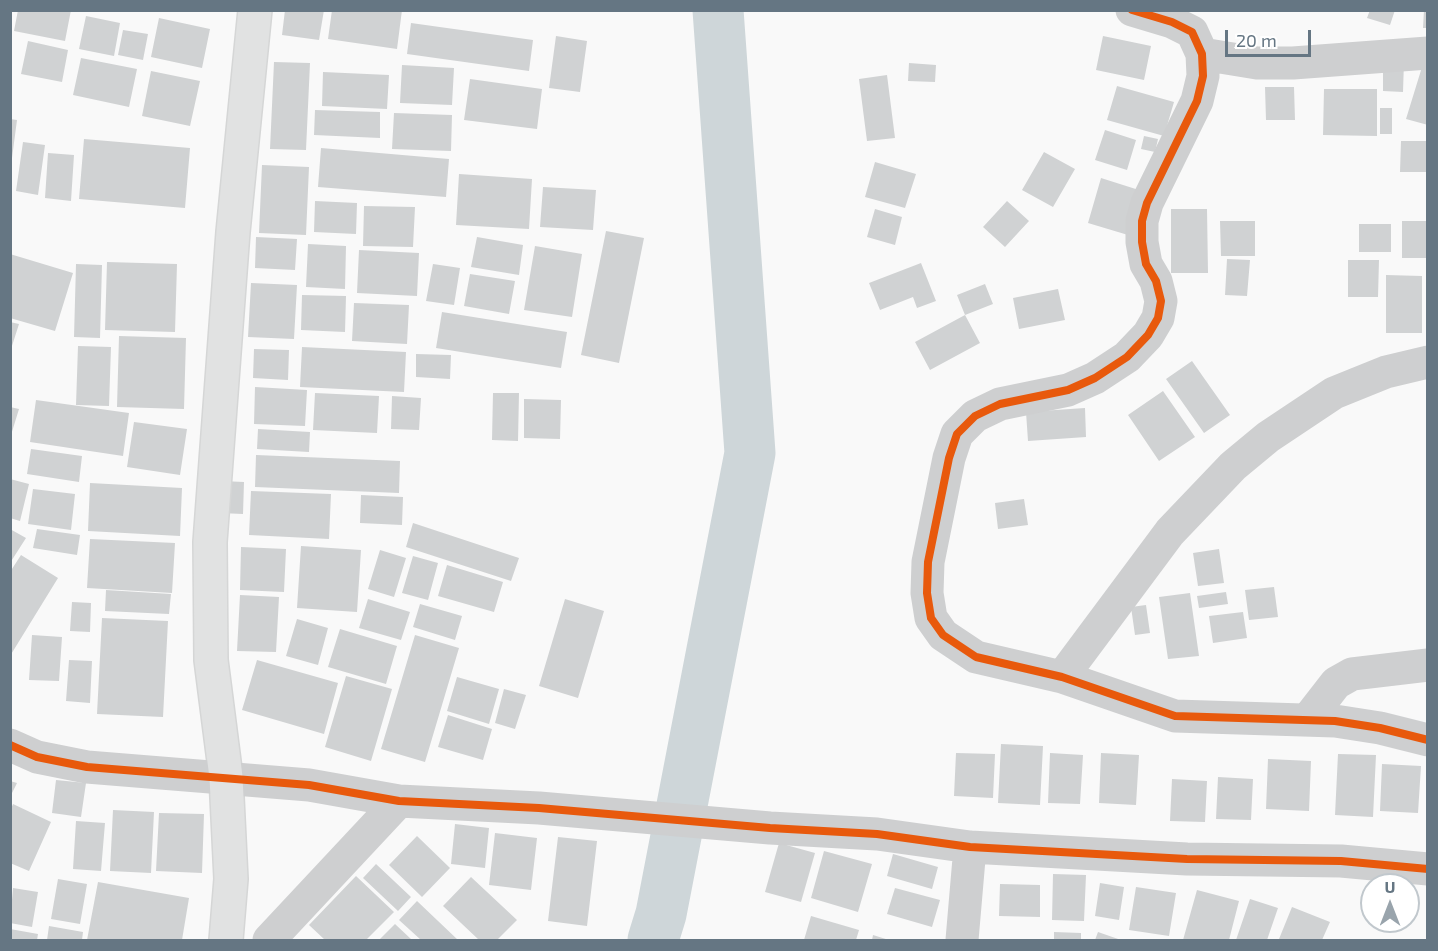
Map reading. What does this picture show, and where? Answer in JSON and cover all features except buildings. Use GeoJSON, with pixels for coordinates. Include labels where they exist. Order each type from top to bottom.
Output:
{"type":"FeatureCollection","features":[{"type":"Feature","properties":{"kind":"highway"},"geometry":{"type":"LineString","coordinates":[[226,940],[231,879],[226,777],[211,660],[210,542],[233,232],[255,10]]}},
{"type":"Feature","properties":{"kind":"street"},"geometry":{"type":"LineString","coordinates":[[1132,10],[1172,21],[1192,32],[1202,54],[1203,76],[1197,101],[1147,203],[1142,221],[1142,242],[1146,264],[1156,281],[1161,301],[1158,318],[1148,335],[1126,357],[1095,378],[1068,390],[1000,404],[975,416],[957,434],[949,458],[928,562],[927,593],[931,618],[942,635],[976,657],[1062,677],[1175,716],[1208,719],[1308,719],[1380,728],[1428,740]]}},
{"type":"Feature","properties":{"kind":"street"},"geometry":{"type":"LineString","coordinates":[[1202,54],[1257,63],[1293,63],[1428,53]]}},
{"type":"Feature","properties":{"kind":"street"},"geometry":{"type":"LineString","coordinates":[[1062,677],[1170,532],[1233,466],[1268,437],[1334,393],[1386,372],[1428,362]]}},
{"type":"Feature","properties":{"kind":"street"},"geometry":{"type":"LineString","coordinates":[[1308,719],[1336,683],[1352,674],[1428,665]]}},
{"type":"Feature","properties":{"kind":"street"},"geometry":{"type":"LineString","coordinates":[[10,745],[37,757],[87,767],[309,785],[399,801],[539,808],[770,828],[877,834],[970,847],[1187,859],[1341,861],[1428,869]]}},
{"type":"Feature","properties":{"kind":"street"},"geometry":{"type":"LineString","coordinates":[[269,940],[399,801]]}},
{"type":"Feature","properties":{"kind":"street"},"geometry":{"type":"LineString","coordinates":[[962,940],[970,847]]}},
{"type":"Feature","properties":{"kind":"waterway"},"geometry":{"type":"LineString","coordinates":[[653,940],[661,914],[750,453],[718,10]]}},
{"type":"Feature","properties":{"kind":"cycle path"},"geometry":{"type":"LineString","coordinates":[[1132,10],[1172,22],[1192,32],[1202,54],[1203,76],[1197,101],[1147,203],[1142,221],[1142,242],[1146,264],[1156,281],[1161,301],[1158,318],[1148,335],[1127,357],[1095,378],[1068,390],[1000,404],[975,416],[957,434],[949,458],[928,562],[927,593],[931,618],[943,635],[976,657],[1062,677],[1175,716],[1335,721],[1380,728],[1428,740]]}},
{"type":"Feature","properties":{"kind":"cycle path"},"geometry":{"type":"LineString","coordinates":[[10,745],[37,757],[87,767],[309,785],[399,801],[539,808],[770,828],[877,834],[970,847],[1187,859],[1341,861],[1428,869]]}}]}
